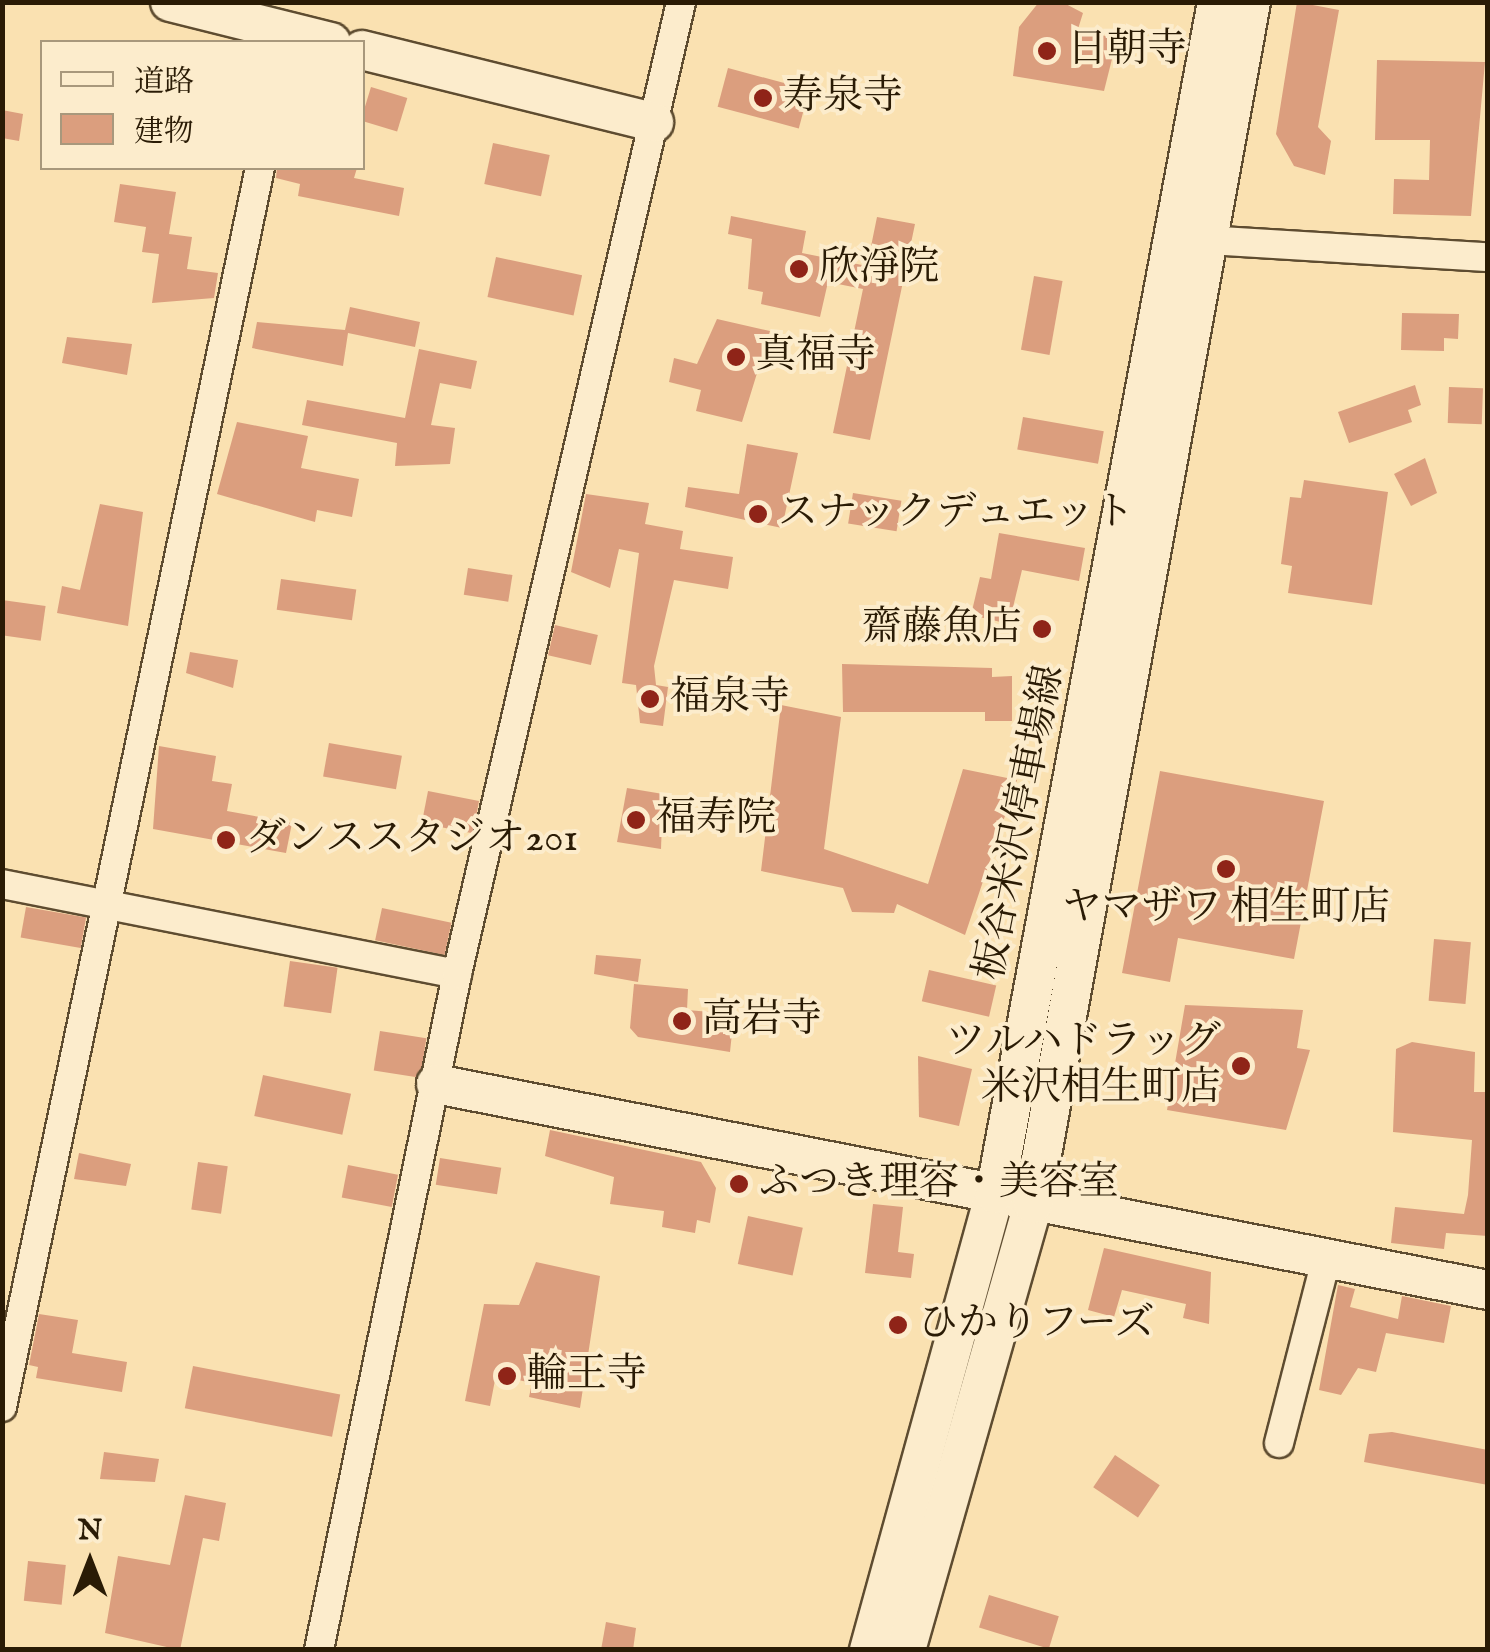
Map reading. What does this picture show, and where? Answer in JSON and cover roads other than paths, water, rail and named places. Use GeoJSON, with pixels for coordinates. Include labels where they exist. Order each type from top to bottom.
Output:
{"type":"FeatureCollection","features":[{"type":"Feature","properties":{"kind":"main road"},"geometry":{"type":"LineString","coordinates":[[170,2],[290,26],[326,40]]}},
{"type":"Feature","properties":{"kind":"main road","name":"板谷米沢停車場線"},"geometry":{"type":"LineString","coordinates":[[869,1650],[995,1194],[1217,2]]}},
{"type":"Feature","properties":{"kind":"main road","name":"板谷米沢停車場線"},"geometry":{"type":"LineString","coordinates":[[906,1650],[1033,1204],[1212,242],[1251,2]]}},
{"type":"Feature","properties":{"kind":"main road"},"geometry":{"type":"LineString","coordinates":[[365,51],[654,122]]}},
{"type":"Feature","properties":{"kind":"main road"},"geometry":{"type":"LineString","coordinates":[[436,1084],[1033,1204],[1488,1290]]}},
{"type":"Feature","properties":{"kind":"street"},"geometry":{"type":"LineString","coordinates":[[319,1650],[457,974],[681,2]]}},
{"type":"Feature","properties":{"kind":"street"},"geometry":{"type":"LineString","coordinates":[[2,1406],[102,903],[260,170]]}},
{"type":"Feature","properties":{"kind":"street"},"geometry":{"type":"LineString","coordinates":[[1172,237],[1488,257]]}},
{"type":"Feature","properties":{"kind":"street"},"geometry":{"type":"LineString","coordinates":[[2,884],[457,974]]}},
{"type":"Feature","properties":{"kind":"street"},"geometry":{"type":"LineString","coordinates":[[1278,1443],[1326,1260]]}},
{"type":"Feature","properties":{"kind":"place","name":"日朝寺"},"geometry":{"type":"Point","coordinates":[1047,51]}},
{"type":"Feature","properties":{"kind":"place","name":"寿泉寺"},"geometry":{"type":"Point","coordinates":[763,98]}},
{"type":"Feature","properties":{"kind":"place","name":"欣淨院"},"geometry":{"type":"Point","coordinates":[799,269]}},
{"type":"Feature","properties":{"kind":"place","name":"真福寺"},"geometry":{"type":"Point","coordinates":[736,357]}},
{"type":"Feature","properties":{"kind":"place","name":"スナックデュエット"},"geometry":{"type":"Point","coordinates":[758,514]}},
{"type":"Feature","properties":{"kind":"place","name":"齋藤魚店"},"geometry":{"type":"Point","coordinates":[1042,629]}},
{"type":"Feature","properties":{"kind":"place","name":"福泉寺"},"geometry":{"type":"Point","coordinates":[650,699]}},
{"type":"Feature","properties":{"kind":"place","name":"福寿院"},"geometry":{"type":"Point","coordinates":[636,820]}},
{"type":"Feature","properties":{"kind":"place","name":"ダンススタジオ201"},"geometry":{"type":"Point","coordinates":[226,840]}},
{"type":"Feature","properties":{"kind":"place","name":"ヤマザワ 相生町店"},"geometry":{"type":"Point","coordinates":[1226,869]}},
{"type":"Feature","properties":{"kind":"place","name":"高岩寺"},"geometry":{"type":"Point","coordinates":[682,1021]}},
{"type":"Feature","properties":{"kind":"place","name":"ツルハドラッグ 米沢相生町店"},"geometry":{"type":"Point","coordinates":[1241,1066]}},
{"type":"Feature","properties":{"kind":"place","name":"ふつき理容・美容室"},"geometry":{"type":"Point","coordinates":[739,1184]}},
{"type":"Feature","properties":{"kind":"place","name":"ひかりフーズ"},"geometry":{"type":"Point","coordinates":[898,1325]}},
{"type":"Feature","properties":{"kind":"place","name":"輪王寺"},"geometry":{"type":"Point","coordinates":[507,1376]}}]}
